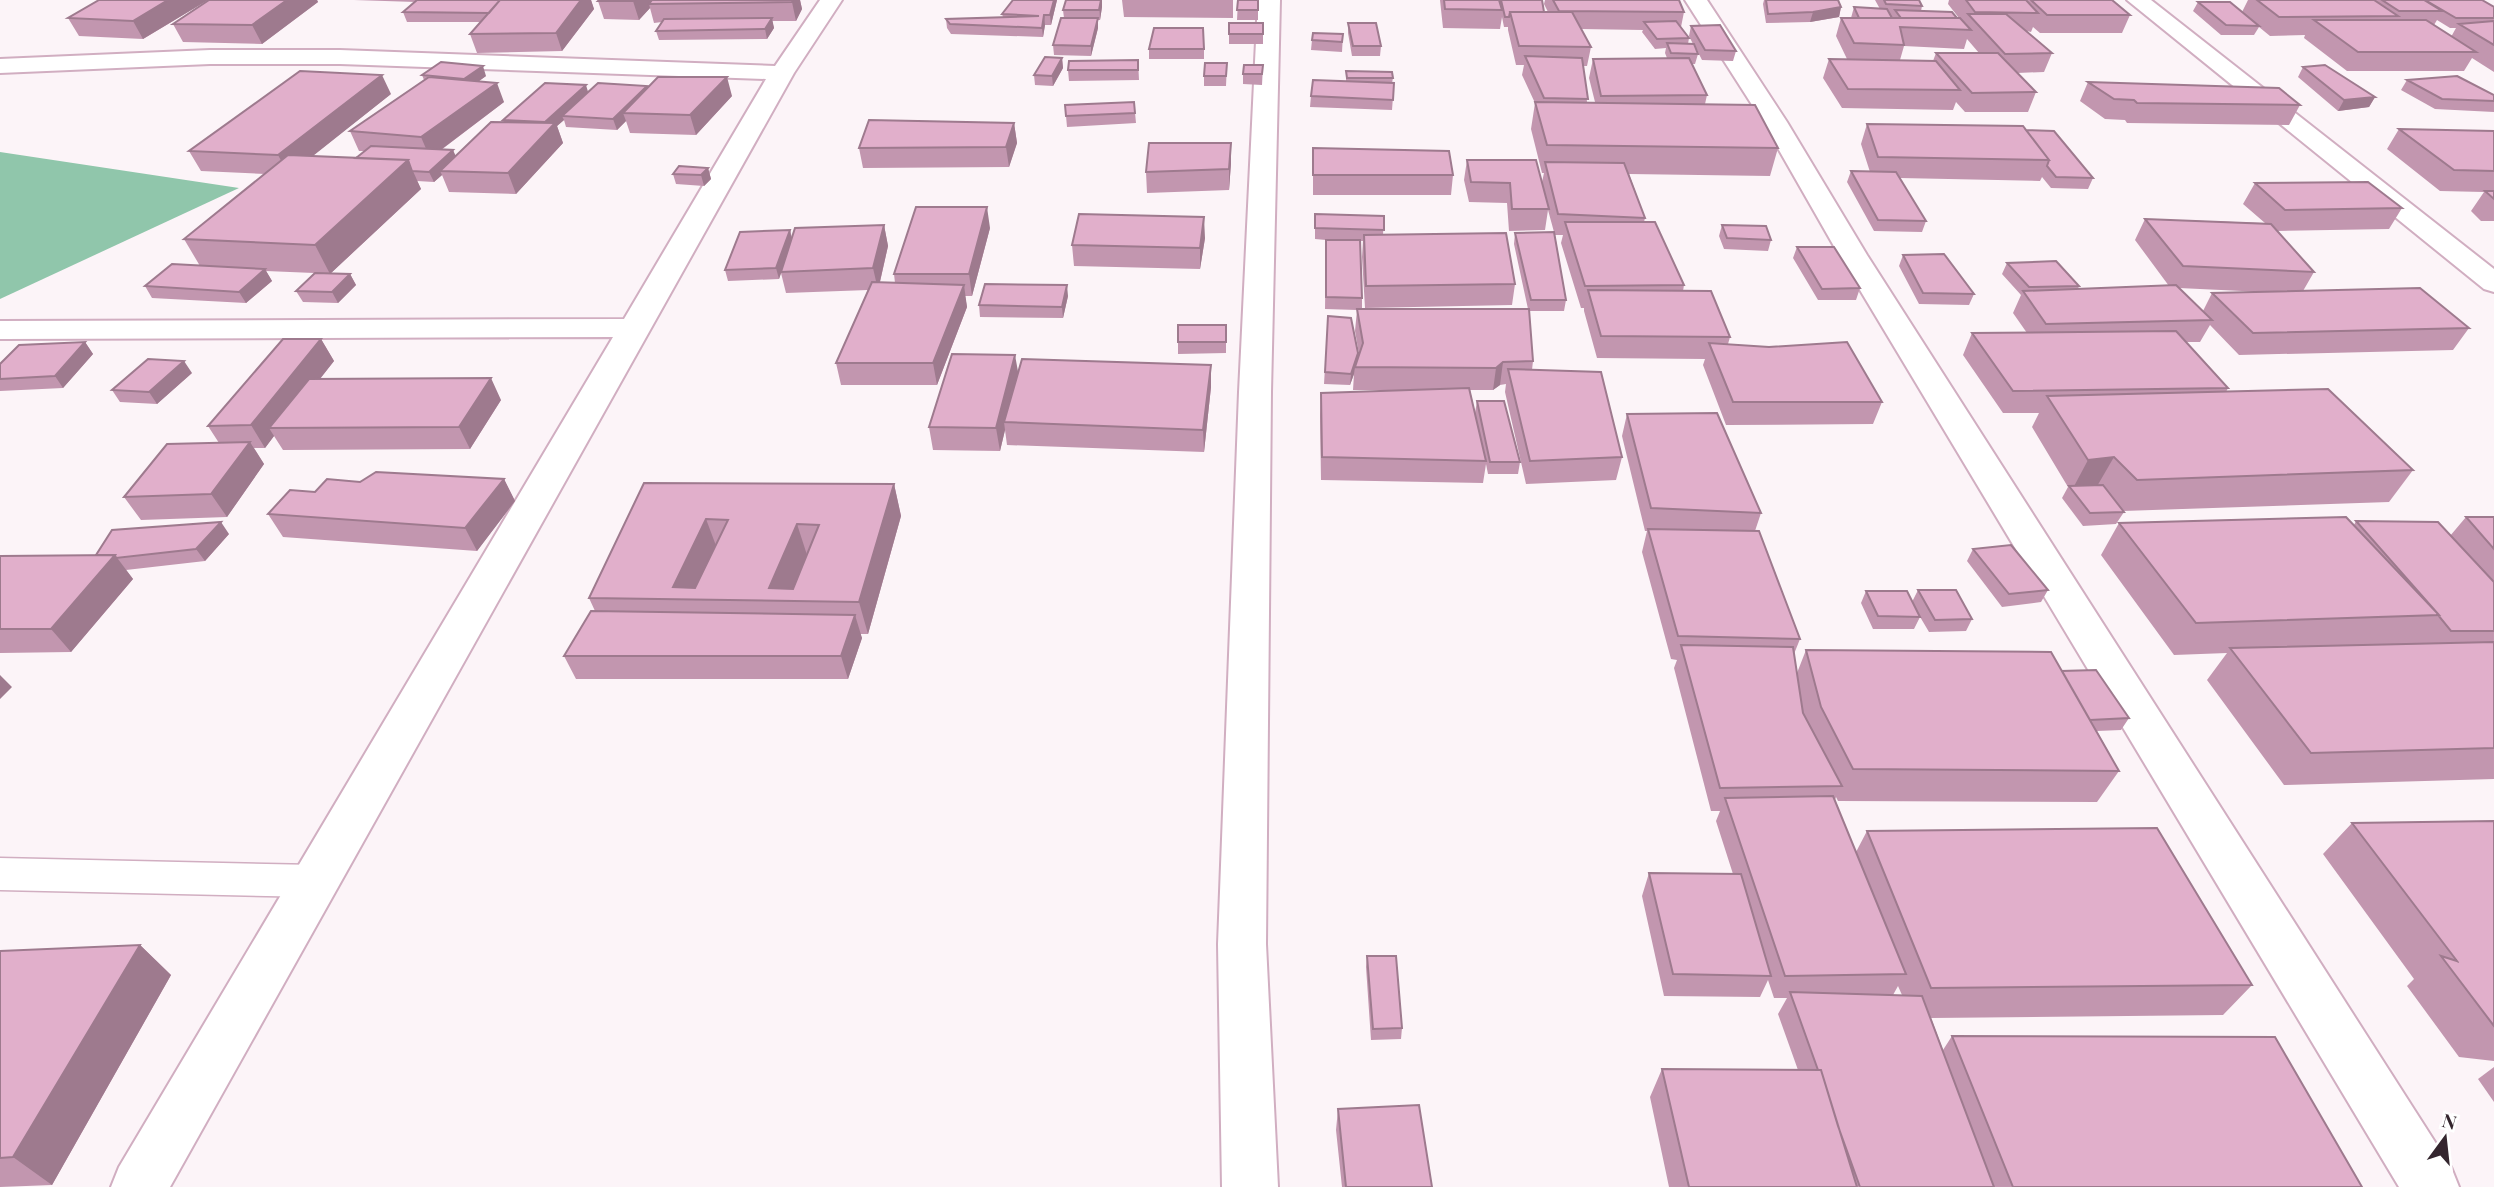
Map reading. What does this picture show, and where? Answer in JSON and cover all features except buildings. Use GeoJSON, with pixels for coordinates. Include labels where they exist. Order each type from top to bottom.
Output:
{"type":"FeatureCollection","features":[{"type":"Feature","properties":{"kind":"street"},"geometry":{"type":"LineString","coordinates":[[139,1187],[782,73],[831,0]]}},
{"type":"Feature","properties":{"kind":"street"},"geometry":{"type":"LineString","coordinates":[[1250,1187],[1242,944],[1255,392],[1269,0]]}},
{"type":"Feature","properties":{"kind":"street"},"geometry":{"type":"LineString","coordinates":[[1696,0],[2431,1187]]}},
{"type":"Feature","properties":{"kind":"street"},"geometry":{"type":"LineString","coordinates":[[2138,0],[2494,283]]}},
{"type":"Feature","properties":{"kind":"street"},"geometry":{"type":"LineString","coordinates":[[0,66],[198,57],[340,57],[782,73]]}},
{"type":"Feature","properties":{"kind":"street"},"geometry":{"type":"LineString","coordinates":[[0,330],[635,328]]}},
{"type":"Feature","properties":{"kind":"lane"},"geometry":{"type":"LineString","coordinates":[[0,874],[316,881]]}},
{"type":"Feature","properties":{"kind":"green space"},"geometry":{"type":"Polygon","coordinates":[[[0,152],[239,188],[0,299],[0,152]]]}}]}
